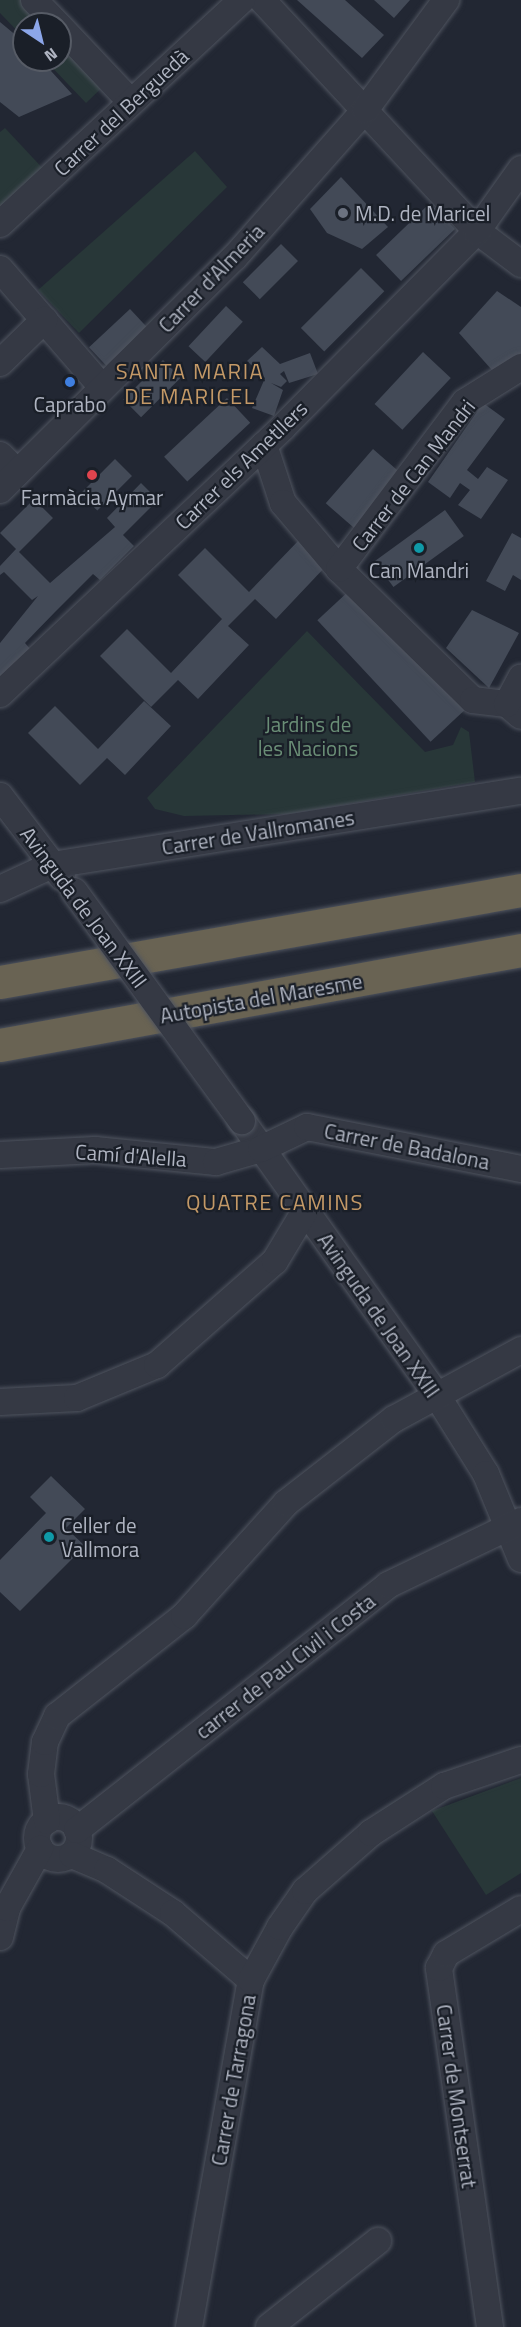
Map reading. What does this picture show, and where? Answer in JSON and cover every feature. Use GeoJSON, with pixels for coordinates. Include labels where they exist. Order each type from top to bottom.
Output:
{"type":"FeatureCollection","features":[{"type":"Feature","properties":{"kind":"highway"},"geometry":{"type":"LineString","coordinates":[[0,982],[521,890]]}},
{"type":"Feature","properties":{"kind":"highway","name":"Autopista del Maresme"},"geometry":{"type":"LineString","coordinates":[[6,1044],[521,950]]}},
{"type":"Feature","properties":{"kind":"street"},"geometry":{"type":"LineString","coordinates":[[34,0],[46,12]]}},
{"type":"Feature","properties":{"kind":"street","name":"Carrer del Berguedà"},"geometry":{"type":"LineString","coordinates":[[0,224],[242,0]]}},
{"type":"Feature","properties":{"kind":"street"},"geometry":{"type":"LineString","coordinates":[[262,0],[477,231],[521,264]]}},
{"type":"Feature","properties":{"kind":"street","name":"Carrer d'Almeria"},"geometry":{"type":"LineString","coordinates":[[6,472],[102,387],[235,257],[365,110],[446,0]]}},
{"type":"Feature","properties":{"kind":"street"},"geometry":{"type":"LineString","coordinates":[[72,40],[131,102]]}},
{"type":"Feature","properties":{"kind":"street","name":"Carrer els Ametllers"},"geometry":{"type":"LineString","coordinates":[[0,694],[264,445],[477,231],[521,169]]}},
{"type":"Feature","properties":{"kind":"street"},"geometry":{"type":"LineString","coordinates":[[0,269],[102,387]]}},
{"type":"Feature","properties":{"kind":"street"},"geometry":{"type":"LineString","coordinates":[[0,363],[44,320]]}},
{"type":"Feature","properties":{"kind":"street","name":"Carrer de Can Mandri"},"geometry":{"type":"LineString","coordinates":[[339,569],[465,402],[521,367]]}},
{"type":"Feature","properties":{"kind":"street"},"geometry":{"type":"LineString","coordinates":[[264,445],[283,502],[339,569],[473,700],[514,710],[521,678]]}},
{"type":"Feature","properties":{"kind":"street","name":"Carrer de Vallromanes"},"geometry":{"type":"LineString","coordinates":[[0,889],[52,865],[521,791]]}},
{"type":"Feature","properties":{"kind":"street","name":"Avinguda de Joan XXIII"},"geometry":{"type":"LineString","coordinates":[[0,796],[74,891],[242,1121],[436,1394],[514,1523],[521,1559]]}},
{"type":"Feature","properties":{"kind":"street","name":"Carrer de Badalona"},"geometry":{"type":"LineString","coordinates":[[261,1149],[307,1127],[521,1169]]}},
{"type":"Feature","properties":{"kind":"street","name":"Camí d'Alella"},"geometry":{"type":"LineString","coordinates":[[0,1155],[95,1150],[216,1162],[261,1149]]}},
{"type":"Feature","properties":{"kind":"street"},"geometry":{"type":"LineString","coordinates":[[0,1402],[77,1398],[157,1365],[274,1261],[305,1210]]}},
{"type":"Feature","properties":{"kind":"street"},"geometry":{"type":"LineString","coordinates":[[46,1821],[41,1774],[45,1742],[57,1716],[183,1616],[286,1503],[436,1394],[520,1351]]}},
{"type":"Feature","properties":{"kind":"street","name":"carrer de Pau Civil i Costa"},"geometry":{"type":"LineString","coordinates":[[78,1830],[388,1585],[514,1523]]}},
{"type":"Feature","properties":{"kind":"street"},"geometry":{"type":"LineString","coordinates":[[251,1980],[292,1909],[335,1860],[444,1786],[521,1760]]}},
{"type":"Feature","properties":{"kind":"street"},"geometry":{"type":"LineString","coordinates":[[0,1937],[7,1908],[40,1849],[39,1830],[46,1821],[65,1818],[78,1830],[78,1845],[72,1855],[54,1859],[40,1849]]}},
{"type":"Feature","properties":{"kind":"street","name":"Carrer de Tarragona"},"geometry":{"type":"LineString","coordinates":[[72,1855],[107,1870],[173,1913],[251,1980],[189,2327]]}},
{"type":"Feature","properties":{"kind":"street","name":"Carrer de Montserrat"},"geometry":{"type":"LineString","coordinates":[[490,2327],[439,1963],[521,1909]]}},
{"type":"Feature","properties":{"kind":"street"},"geometry":{"type":"LineString","coordinates":[[269,2327],[378,2241]]}},
{"type":"Feature","properties":{"kind":"green space"},"geometry":{"type":"Polygon","coordinates":[[[0,0],[34,0],[46,12],[12,12],[12,26],[0,13],[0,0]]]}},
{"type":"Feature","properties":{"kind":"green space"},"geometry":{"type":"Polygon","coordinates":[[[72,40],[110,80],[86,103],[56,72],[72,72],[72,40]]]}},
{"type":"Feature","properties":{"kind":"green space"},"geometry":{"type":"Polygon","coordinates":[[[5,128],[49,175],[0,220],[0,132],[5,128]]]}},
{"type":"Feature","properties":{"kind":"green space"},"geometry":{"type":"Polygon","coordinates":[[[195,151],[227,187],[79,333],[38,290],[195,151]]]}},
{"type":"Feature","properties":{"kind":"green space","name":"Jardins de les Nacions"},"geometry":{"type":"Polygon","coordinates":[[[307,631],[425,752],[453,745],[461,727],[469,732],[475,782],[288,814],[184,816],[155,809],[147,798],[307,631]]]}},
{"type":"Feature","properties":{"kind":"green space"},"geometry":{"type":"Polygon","coordinates":[[[521,1778],[521,1873],[486,1895],[432,1811],[521,1778]]]}},
{"type":"Feature","properties":{"kind":"building"},"geometry":{"type":"Polygon","coordinates":[[[297,0],[345,0],[384,35],[362,58],[297,0]]]}},
{"type":"Feature","properties":{"kind":"building"},"geometry":{"type":"Polygon","coordinates":[[[374,0],[410,0],[394,18],[374,0]]]}},
{"type":"Feature","properties":{"kind":"building"},"geometry":{"type":"Polygon","coordinates":[[[0,22],[12,32],[12,72],[52,72],[72,94],[19,117],[0,102],[0,22]]]}},
{"type":"Feature","properties":{"kind":"building","name":"M.D. de Maricel"},"geometry":{"type":"Polygon","coordinates":[[[341,177],[388,227],[362,249],[327,233],[310,209],[341,177]]]}},
{"type":"Feature","properties":{"kind":"building"},"geometry":{"type":"Polygon","coordinates":[[[430,203],[455,229],[401,281],[376,255],[430,203]]]}},
{"type":"Feature","properties":{"kind":"building"},"geometry":{"type":"Polygon","coordinates":[[[281,244],[298,261],[260,299],[243,282],[281,244]]]}},
{"type":"Feature","properties":{"kind":"building"},"geometry":{"type":"Polygon","coordinates":[[[361,268],[384,291],[324,351],[301,328],[361,268]]]}},
{"type":"Feature","properties":{"kind":"building"},"geometry":{"type":"Polygon","coordinates":[[[497,291],[521,307],[521,353],[499,378],[459,333],[497,291]]]}},
{"type":"Feature","properties":{"kind":"building"},"geometry":{"type":"Polygon","coordinates":[[[226,306],[243,322],[205,362],[188,346],[226,306]]]}},
{"type":"Feature","properties":{"kind":"building"},"geometry":{"type":"Polygon","coordinates":[[[130,309],[147,327],[106,365],[89,347],[130,309]]]}},
{"type":"Feature","properties":{"kind":"building"},"geometry":{"type":"Polygon","coordinates":[[[262,347],[280,364],[310,353],[318,374],[289,383],[284,371],[280,374],[287,381],[281,387],[271,383],[283,390],[274,416],[252,408],[265,378],[247,361],[262,347]]]}},
{"type":"Feature","properties":{"kind":"building"},"geometry":{"type":"Polygon","coordinates":[[[423,352],[451,378],[402,430],[375,404],[423,352]]]}},
{"type":"Feature","properties":{"kind":"building"},"geometry":{"type":"Polygon","coordinates":[[[163,360],[181,378],[141,417],[123,400],[163,360]]]}},
{"type":"Feature","properties":{"kind":"building"},"geometry":{"type":"Polygon","coordinates":[[[227,398],[250,423],[187,482],[164,457],[227,398]]]}},
{"type":"Feature","properties":{"kind":"building"},"geometry":{"type":"Polygon","coordinates":[[[483,403],[505,419],[467,470],[478,479],[487,467],[508,480],[481,519],[458,505],[470,490],[460,483],[450,498],[428,482],[483,403]]]}},
{"type":"Feature","properties":{"kind":"building"},"geometry":{"type":"Polygon","coordinates":[[[373,449],[402,474],[354,528],[326,503],[373,449]]]}},
{"type":"Feature","properties":{"kind":"building"},"geometry":{"type":"Polygon","coordinates":[[[115,459],[132,476],[97,511],[80,494],[115,459]]]}},
{"type":"Feature","properties":{"kind":"building"},"geometry":{"type":"Polygon","coordinates":[[[141,483],[158,500],[123,535],[134,546],[100,580],[93,574],[55,612],[25,643],[31,650],[0,681],[0,643],[38,596],[32,600],[4,572],[0,575],[0,566],[16,549],[0,533],[34,499],[53,518],[19,552],[50,583],[115,527],[107,518],[141,483]]]}},
{"type":"Feature","properties":{"kind":"building","name":"Can Mandri"},"geometry":{"type":"Polygon","coordinates":[[[445,510],[464,536],[393,587],[375,561],[445,510]]]}},
{"type":"Feature","properties":{"kind":"building"},"geometry":{"type":"Polygon","coordinates":[[[512,533],[521,538],[521,580],[513,575],[505,591],[486,581],[512,533]]]}},
{"type":"Feature","properties":{"kind":"building"},"geometry":{"type":"Polygon","coordinates":[[[299,540],[327,565],[276,619],[255,599],[228,626],[249,645],[198,699],[178,680],[151,707],[100,656],[127,629],[171,673],[222,619],[178,575],[205,548],[249,592],[299,540]]]}},
{"type":"Feature","properties":{"kind":"building"},"geometry":{"type":"Polygon","coordinates":[[[351,589],[464,710],[431,742],[317,620],[351,589]]]}},
{"type":"Feature","properties":{"kind":"building"},"geometry":{"type":"Polygon","coordinates":[[[472,610],[519,633],[489,688],[446,648],[472,610]]]}},
{"type":"Feature","properties":{"kind":"building"},"geometry":{"type":"Polygon","coordinates":[[[144,701],[171,726],[125,775],[107,758],[80,785],[28,733],[55,706],[98,749],[144,701]]]}},
{"type":"Feature","properties":{"kind":"building","name":"Celler de Vallmora"},"geometry":{"type":"Polygon","coordinates":[[[51,1476],[85,1509],[66,1528],[85,1546],[20,1611],[0,1592],[0,1560],[46,1513],[30,1497],[51,1476]]]}},
{"type":"Feature","properties":{"kind":"place","name":"M.D. de Maricel"},"geometry":{"type":"Point","coordinates":[343,213]}},
{"type":"Feature","properties":{"kind":"place","name":"Caprabo"},"geometry":{"type":"Point","coordinates":[70,382]}},
{"type":"Feature","properties":{"kind":"place","name":"Farmàcia Aymar"},"geometry":{"type":"Point","coordinates":[92,475]}},
{"type":"Feature","properties":{"kind":"place","name":"Can Mandri"},"geometry":{"type":"Point","coordinates":[419,548]}},
{"type":"Feature","properties":{"kind":"place","name":"Celler de Vallmora"},"geometry":{"type":"Point","coordinates":[49,1537]}},
{"type":"Feature","properties":{"kind":"district","name":"SANTA MARIA DE MARICEL"},"geometry":{"type":"Point","coordinates":[190,384]}},
{"type":"Feature","properties":{"kind":"district","name":"QUATRE CAMINS"},"geometry":{"type":"Point","coordinates":[275,1203]}}]}
